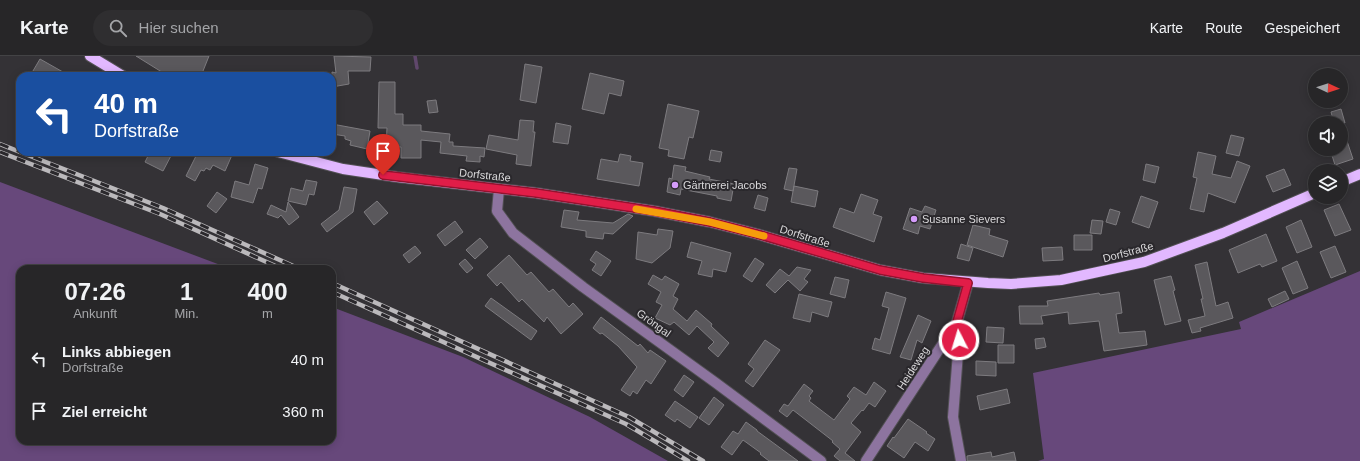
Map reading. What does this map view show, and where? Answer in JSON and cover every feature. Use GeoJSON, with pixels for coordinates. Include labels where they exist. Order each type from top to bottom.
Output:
{"type":"FeatureCollection","features":[{"type":"Feature","properties":{"kind":"main road"},"geometry":{"type":"LineString","coordinates":[[90,56],[116,72]]}},
{"type":"Feature","properties":{"kind":"main road","name":"Dorfstraße"},"geometry":{"type":"LineString","coordinates":[[293,156],[343,169],[397,177],[499,188],[654,211],[710,222],[757,234],[880,270],[923,278],[968,283],[1012,284],[1061,280],[1127,267],[1222,233],[1308,196]]}},
{"type":"Feature","properties":{"kind":"main road"},"geometry":{"type":"LineString","coordinates":[[1348,179],[1360,174]]}},
{"type":"Feature","properties":{"kind":"street","name":"Gröngal"},"geometry":{"type":"LineString","coordinates":[[499,188],[497,211],[513,233],[583,287],[821,461]]}},
{"type":"Feature","properties":{"kind":"street","name":"Heideweg"},"geometry":{"type":"LineString","coordinates":[[866,461],[957,322],[968,283]]}},
{"type":"Feature","properties":{"kind":"street"},"geometry":{"type":"LineString","coordinates":[[957,322],[959,340],[953,417],[961,461]]}},
{"type":"Feature","properties":{"kind":"shaded area"},"geometry":{"type":"Polygon","coordinates":[[[0,182],[220,265],[16,265],[16,445],[336,445],[336,309],[463,357],[590,417],[668,461],[0,461],[0,182]]]}},
{"type":"Feature","properties":{"kind":"shaded area"},"geometry":{"type":"Polygon","coordinates":[[[1360,271],[1360,461],[1038,461],[1044,459],[1033,373],[1241,329],[1239,322],[1360,271]]]}},
{"type":"Feature","properties":{"kind":"building"},"geometry":{"type":"Polygon","coordinates":[[[136,56],[209,56],[203,72],[162,72],[136,56]]]}},
{"type":"Feature","properties":{"kind":"building"},"geometry":{"type":"Polygon","coordinates":[[[334,56],[371,57],[370,71],[348,71],[349,84],[336,86],[334,56]]]}},
{"type":"Feature","properties":{"kind":"building"},"geometry":{"type":"Polygon","coordinates":[[[40,59],[63,72],[32,72],[40,59]]]}},
{"type":"Feature","properties":{"kind":"building"},"geometry":{"type":"Polygon","coordinates":[[[525,64],[542,67],[536,103],[520,100],[525,64]]]}},
{"type":"Feature","properties":{"kind":"building"},"geometry":{"type":"Polygon","coordinates":[[[590,73],[624,81],[621,96],[609,93],[604,114],[582,109],[590,73]]]}},
{"type":"Feature","properties":{"kind":"building"},"geometry":{"type":"Polygon","coordinates":[[[379,82],[395,82],[395,114],[403,114],[403,125],[421,125],[421,131],[450,134],[449,142],[453,142],[453,146],[485,148],[484,157],[480,156],[480,162],[466,161],[467,156],[440,153],[441,142],[421,140],[421,158],[401,158],[401,147],[386,147],[387,128],[378,128],[379,82]]]}},
{"type":"Feature","properties":{"kind":"building"},"geometry":{"type":"Polygon","coordinates":[[[436,100],[438,112],[429,113],[427,101],[436,100]]]}},
{"type":"Feature","properties":{"kind":"building"},"geometry":{"type":"Polygon","coordinates":[[[668,104],[699,111],[693,138],[689,137],[684,159],[668,156],[669,150],[659,148],[668,104]]]}},
{"type":"Feature","properties":{"kind":"building"},"geometry":{"type":"Polygon","coordinates":[[[1341,109],[1343,116],[1332,116],[1331,112],[1341,109]]]}},
{"type":"Feature","properties":{"kind":"building"},"geometry":{"type":"Polygon","coordinates":[[[520,120],[534,121],[533,132],[535,132],[531,166],[516,164],[517,155],[486,149],[489,135],[518,140],[520,120]]]}},
{"type":"Feature","properties":{"kind":"building"},"geometry":{"type":"Polygon","coordinates":[[[556,123],[571,126],[568,144],[553,142],[556,123]]]}},
{"type":"Feature","properties":{"kind":"building"},"geometry":{"type":"Polygon","coordinates":[[[336,125],[370,131],[367,149],[350,145],[351,141],[345,139],[345,136],[336,135],[336,125]]]}},
{"type":"Feature","properties":{"kind":"building"},"geometry":{"type":"Polygon","coordinates":[[[1231,135],[1244,138],[1239,156],[1226,153],[1231,135]]]}},
{"type":"Feature","properties":{"kind":"building"},"geometry":{"type":"Polygon","coordinates":[[[1348,144],[1353,159],[1335,164],[1332,156],[1348,156],[1348,144]]]}},
{"type":"Feature","properties":{"kind":"building"},"geometry":{"type":"Polygon","coordinates":[[[711,150],[722,152],[720,162],[709,160],[711,150]]]}},
{"type":"Feature","properties":{"kind":"building"},"geometry":{"type":"Polygon","coordinates":[[[1198,152],[1216,156],[1212,174],[1231,178],[1237,161],[1250,166],[1235,203],[1208,193],[1204,212],[1190,209],[1197,178],[1193,177],[1198,152]]]}},
{"type":"Feature","properties":{"kind":"building"},"geometry":{"type":"Polygon","coordinates":[[[620,154],[631,156],[630,161],[643,163],[639,186],[597,179],[601,159],[618,162],[620,154]]]}},
{"type":"Feature","properties":{"kind":"building"},"geometry":{"type":"Polygon","coordinates":[[[148,156],[171,156],[163,171],[145,162],[148,156]]]}},
{"type":"Feature","properties":{"kind":"building"},"geometry":{"type":"Polygon","coordinates":[[[196,156],[232,156],[225,171],[213,165],[210,170],[206,168],[204,171],[201,170],[195,181],[186,176],[196,156]]]}},
{"type":"Feature","properties":{"kind":"building"},"geometry":{"type":"Polygon","coordinates":[[[255,164],[268,168],[262,189],[258,188],[253,203],[231,197],[235,181],[249,185],[255,164]]]}},
{"type":"Feature","properties":{"kind":"building"},"geometry":{"type":"Polygon","coordinates":[[[1146,164],[1159,167],[1155,183],[1143,180],[1146,164]]]}},
{"type":"Feature","properties":{"kind":"building"},"geometry":{"type":"Polygon","coordinates":[[[674,165],[686,167],[685,171],[710,177],[709,179],[734,184],[731,201],[717,198],[717,196],[681,189],[680,195],[667,192],[669,178],[672,179],[674,165]]]}},
{"type":"Feature","properties":{"kind":"building"},"geometry":{"type":"Polygon","coordinates":[[[789,168],[797,169],[793,191],[784,189],[789,168]]]}},
{"type":"Feature","properties":{"kind":"building"},"geometry":{"type":"Polygon","coordinates":[[[1284,169],[1291,185],[1273,192],[1266,176],[1284,169]]]}},
{"type":"Feature","properties":{"kind":"building"},"geometry":{"type":"Polygon","coordinates":[[[306,180],[317,182],[314,195],[309,194],[306,205],[288,201],[291,188],[303,191],[306,180]]]}},
{"type":"Feature","properties":{"kind":"building"},"geometry":{"type":"Polygon","coordinates":[[[794,186],[818,191],[815,207],[791,202],[794,186]]]}},
{"type":"Feature","properties":{"kind":"building"},"geometry":{"type":"Polygon","coordinates":[[[344,187],[357,189],[353,212],[327,232],[321,224],[339,210],[344,187]]]}},
{"type":"Feature","properties":{"kind":"building"},"geometry":{"type":"Polygon","coordinates":[[[217,192],[227,199],[216,213],[207,206],[217,192]]]}},
{"type":"Feature","properties":{"kind":"building"},"geometry":{"type":"Polygon","coordinates":[[[861,194],[878,200],[873,214],[882,217],[874,242],[833,227],[840,208],[854,213],[861,194]]]}},
{"type":"Feature","properties":{"kind":"building"},"geometry":{"type":"Polygon","coordinates":[[[758,195],[768,198],[765,211],[754,208],[758,195]]]}},
{"type":"Feature","properties":{"kind":"building"},"geometry":{"type":"Polygon","coordinates":[[[1141,196],[1158,202],[1149,228],[1132,222],[1141,196]]]}},
{"type":"Feature","properties":{"kind":"building"},"geometry":{"type":"Polygon","coordinates":[[[377,201],[388,213],[374,225],[364,212],[377,201]]]}},
{"type":"Feature","properties":{"kind":"building"},"geometry":{"type":"Polygon","coordinates":[[[288,202],[299,217],[289,225],[281,215],[278,218],[267,214],[271,205],[286,212],[288,202]]]}},
{"type":"Feature","properties":{"kind":"building"},"geometry":{"type":"Polygon","coordinates":[[[1339,204],[1351,230],[1335,236],[1324,210],[1339,204]]]}},
{"type":"Feature","properties":{"kind":"building","name":"Susanne Sievers"},"geometry":{"type":"Polygon","coordinates":[[[925,206],[936,210],[930,229],[920,226],[918,234],[903,229],[910,208],[922,212],[925,206]]]}},
{"type":"Feature","properties":{"kind":"building"},"geometry":{"type":"Polygon","coordinates":[[[1110,209],[1120,212],[1116,225],[1106,222],[1110,209]]]}},
{"type":"Feature","properties":{"kind":"building"},"geometry":{"type":"Polygon","coordinates":[[[564,210],[579,212],[577,220],[613,223],[628,214],[633,216],[613,234],[604,233],[603,239],[586,237],[586,231],[561,227],[564,210]]]}},
{"type":"Feature","properties":{"kind":"building"},"geometry":{"type":"Polygon","coordinates":[[[1092,220],[1103,221],[1101,234],[1090,233],[1092,220]]]}},
{"type":"Feature","properties":{"kind":"building"},"geometry":{"type":"Polygon","coordinates":[[[1301,220],[1312,247],[1297,253],[1286,227],[1301,220]]]}},
{"type":"Feature","properties":{"kind":"building"},"geometry":{"type":"Polygon","coordinates":[[[455,221],[463,232],[445,246],[437,235],[455,221]]]}},
{"type":"Feature","properties":{"kind":"building"},"geometry":{"type":"Polygon","coordinates":[[[973,225],[990,229],[989,235],[1008,241],[1003,257],[967,245],[973,225]]]}},
{"type":"Feature","properties":{"kind":"building"},"geometry":{"type":"Polygon","coordinates":[[[658,229],[673,231],[670,248],[652,263],[636,259],[638,232],[657,235],[658,229]]]}},
{"type":"Feature","properties":{"kind":"building"},"geometry":{"type":"Polygon","coordinates":[[[1266,234],[1277,261],[1262,267],[1260,264],[1238,273],[1229,250],[1266,234]]]}},
{"type":"Feature","properties":{"kind":"building"},"geometry":{"type":"Polygon","coordinates":[[[1074,235],[1092,235],[1092,250],[1074,250],[1074,235]]]}},
{"type":"Feature","properties":{"kind":"building"},"geometry":{"type":"Polygon","coordinates":[[[480,238],[488,247],[475,259],[466,250],[480,238]]]}},
{"type":"Feature","properties":{"kind":"building"},"geometry":{"type":"Polygon","coordinates":[[[691,242],[731,253],[726,272],[713,269],[712,277],[698,274],[702,261],[687,257],[691,242]]]}},
{"type":"Feature","properties":{"kind":"building"},"geometry":{"type":"Polygon","coordinates":[[[961,244],[973,248],[969,261],[957,258],[961,244]]]}},
{"type":"Feature","properties":{"kind":"building"},"geometry":{"type":"Polygon","coordinates":[[[415,246],[421,253],[409,263],[403,255],[415,246]]]}},
{"type":"Feature","properties":{"kind":"building"},"geometry":{"type":"Polygon","coordinates":[[[1335,246],[1346,272],[1331,278],[1320,252],[1335,246]]]}},
{"type":"Feature","properties":{"kind":"building"},"geometry":{"type":"Polygon","coordinates":[[[1062,247],[1063,260],[1043,261],[1042,248],[1062,247]]]}},
{"type":"Feature","properties":{"kind":"building"},"geometry":{"type":"Polygon","coordinates":[[[596,251],[611,261],[601,276],[592,270],[596,264],[590,260],[596,251]]]}},
{"type":"Feature","properties":{"kind":"building"},"geometry":{"type":"Polygon","coordinates":[[[509,255],[527,275],[531,272],[549,292],[553,289],[569,307],[573,303],[583,314],[561,334],[547,317],[544,322],[522,299],[519,302],[501,282],[497,286],[487,275],[509,255]]]}},
{"type":"Feature","properties":{"kind":"building"},"geometry":{"type":"Polygon","coordinates":[[[755,258],[764,264],[752,282],[743,276],[755,258]]]}},
{"type":"Feature","properties":{"kind":"building"},"geometry":{"type":"Polygon","coordinates":[[[465,259],[473,268],[467,273],[459,264],[465,259]]]}},
{"type":"Feature","properties":{"kind":"building"},"geometry":{"type":"Polygon","coordinates":[[[1297,261],[1308,288],[1293,294],[1282,268],[1297,261]]]}},
{"type":"Feature","properties":{"kind":"building"},"geometry":{"type":"Polygon","coordinates":[[[1207,262],[1216,306],[1228,302],[1233,318],[1200,328],[1201,331],[1192,333],[1188,320],[1205,316],[1201,299],[1203,299],[1195,265],[1207,262]]]}},
{"type":"Feature","properties":{"kind":"building"},"geometry":{"type":"Polygon","coordinates":[[[797,267],[811,270],[804,279],[808,282],[800,291],[788,280],[775,293],[766,285],[780,269],[789,276],[797,267]]]}},
{"type":"Feature","properties":{"kind":"building"},"geometry":{"type":"Polygon","coordinates":[[[653,275],[662,280],[665,276],[679,284],[673,296],[678,299],[673,309],[687,321],[696,310],[712,324],[711,326],[729,343],[718,357],[708,348],[714,342],[697,326],[689,335],[674,322],[670,325],[655,318],[662,305],[656,302],[661,292],[648,284],[653,275]]]}},
{"type":"Feature","properties":{"kind":"building"},"geometry":{"type":"Polygon","coordinates":[[[1171,276],[1175,290],[1173,291],[1181,321],[1165,325],[1154,280],[1171,276]]]}},
{"type":"Feature","properties":{"kind":"building"},"geometry":{"type":"Polygon","coordinates":[[[835,277],[849,280],[845,298],[830,294],[835,277]]]}},
{"type":"Feature","properties":{"kind":"building"},"geometry":{"type":"Polygon","coordinates":[[[1285,291],[1289,299],[1272,307],[1268,299],[1285,291]]]}},
{"type":"Feature","properties":{"kind":"building"},"geometry":{"type":"Polygon","coordinates":[[[886,292],[906,298],[890,354],[872,349],[875,338],[880,340],[889,308],[882,306],[886,292]]]}},
{"type":"Feature","properties":{"kind":"building"},"geometry":{"type":"Polygon","coordinates":[[[1119,292],[1122,313],[1116,314],[1119,333],[1145,331],[1147,345],[1104,351],[1099,321],[1069,324],[1068,312],[1041,316],[1043,324],[1020,324],[1019,306],[1048,306],[1047,301],[1099,293],[1100,295],[1119,292]]]}},
{"type":"Feature","properties":{"kind":"building"},"geometry":{"type":"Polygon","coordinates":[[[799,294],[832,302],[828,317],[812,312],[810,322],[793,318],[799,294]]]}},
{"type":"Feature","properties":{"kind":"building"},"geometry":{"type":"Polygon","coordinates":[[[491,298],[537,331],[531,340],[485,306],[491,298]]]}},
{"type":"Feature","properties":{"kind":"building"},"geometry":{"type":"Polygon","coordinates":[[[918,315],[931,321],[922,343],[917,340],[911,360],[900,357],[918,315]]]}},
{"type":"Feature","properties":{"kind":"building"},"geometry":{"type":"Polygon","coordinates":[[[601,317],[638,346],[640,344],[648,353],[650,350],[666,361],[651,384],[646,380],[637,394],[633,391],[630,396],[621,390],[637,367],[618,346],[602,333],[600,334],[593,328],[601,317]]]}},
{"type":"Feature","properties":{"kind":"building"},"geometry":{"type":"Polygon","coordinates":[[[987,327],[1004,328],[1003,343],[986,342],[987,327]]]}},
{"type":"Feature","properties":{"kind":"building"},"geometry":{"type":"Polygon","coordinates":[[[1044,338],[1046,347],[1036,349],[1035,339],[1044,338]]]}},
{"type":"Feature","properties":{"kind":"building"},"geometry":{"type":"Polygon","coordinates":[[[765,340],[780,350],[753,387],[745,381],[754,369],[748,364],[765,340]]]}},
{"type":"Feature","properties":{"kind":"building"},"geometry":{"type":"Polygon","coordinates":[[[998,345],[1014,345],[1014,363],[998,363],[998,345]]]}},
{"type":"Feature","properties":{"kind":"building"},"geometry":{"type":"Polygon","coordinates":[[[976,361],[996,362],[996,376],[976,375],[976,361]]]}},
{"type":"Feature","properties":{"kind":"building"},"geometry":{"type":"Polygon","coordinates":[[[684,375],[694,382],[683,397],[674,390],[684,375]]]}},
{"type":"Feature","properties":{"kind":"building"},"geometry":{"type":"Polygon","coordinates":[[[874,382],[886,391],[875,407],[869,403],[851,423],[861,432],[845,453],[855,461],[840,461],[834,456],[840,449],[832,442],[833,441],[793,410],[787,417],[779,411],[784,404],[788,406],[804,384],[813,391],[809,396],[811,398],[809,401],[834,420],[850,399],[847,396],[854,387],[866,395],[874,382]]]}},
{"type":"Feature","properties":{"kind":"building"},"geometry":{"type":"Polygon","coordinates":[[[1007,389],[1010,403],[980,410],[977,396],[1007,389]]]}},
{"type":"Feature","properties":{"kind":"building"},"geometry":{"type":"Polygon","coordinates":[[[714,397],[724,405],[709,425],[699,418],[714,397]]]}},
{"type":"Feature","properties":{"kind":"building"},"geometry":{"type":"Polygon","coordinates":[[[675,401],[698,417],[690,428],[677,419],[675,422],[665,415],[675,401]]]}},
{"type":"Feature","properties":{"kind":"building"},"geometry":{"type":"Polygon","coordinates":[[[908,419],[935,439],[928,451],[915,442],[904,458],[887,446],[908,419]]]}},
{"type":"Feature","properties":{"kind":"building"},"geometry":{"type":"Polygon","coordinates":[[[746,422],[798,461],[769,461],[743,440],[732,455],[721,447],[733,431],[738,434],[746,422]]]}},
{"type":"Feature","properties":{"kind":"building"},"geometry":{"type":"Polygon","coordinates":[[[991,452],[992,457],[1014,452],[1016,461],[967,461],[967,456],[991,452]]]}},
{"type":"Feature","properties":{"kind":"waterway"},"geometry":{"type":"LineString","coordinates":[[415,56],[417,68]]}},
{"type":"Feature","properties":{"kind":"railway"},"geometry":{"type":"LineString","coordinates":[[0,144],[16,150]]}},
{"type":"Feature","properties":{"kind":"railway"},"geometry":{"type":"LineString","coordinates":[[0,152],[160,214],[273,265]]}},
{"type":"Feature","properties":{"kind":"railway"},"geometry":{"type":"LineString","coordinates":[[31,156],[163,208],[291,265]]}},
{"type":"Feature","properties":{"kind":"railway"},"geometry":{"type":"LineString","coordinates":[[336,285],[629,417],[703,461]]}},
{"type":"Feature","properties":{"kind":"railway"},"geometry":{"type":"LineString","coordinates":[[336,294],[626,424],[688,461]]}},
{"type":"Feature","properties":{"kind":"slow traffic"},"geometry":{"type":"LineString","coordinates":[[636,209],[710,222],[764,236]]}},
{"type":"Feature","properties":{"kind":"place","name":"Gärtnerei Jacobs"},"geometry":{"type":"Point","coordinates":[675,185]}},
{"type":"Feature","properties":{"kind":"place","name":"Susanne Sievers"},"geometry":{"type":"Point","coordinates":[914,219]}},
{"type":"Feature","properties":{"kind":"route"},"geometry":{"type":"LineString","coordinates":[[383,175],[536,193],[654,211],[710,222],[757,234],[880,270],[923,278],[968,283],[957,322],[959,340]]}}]}
